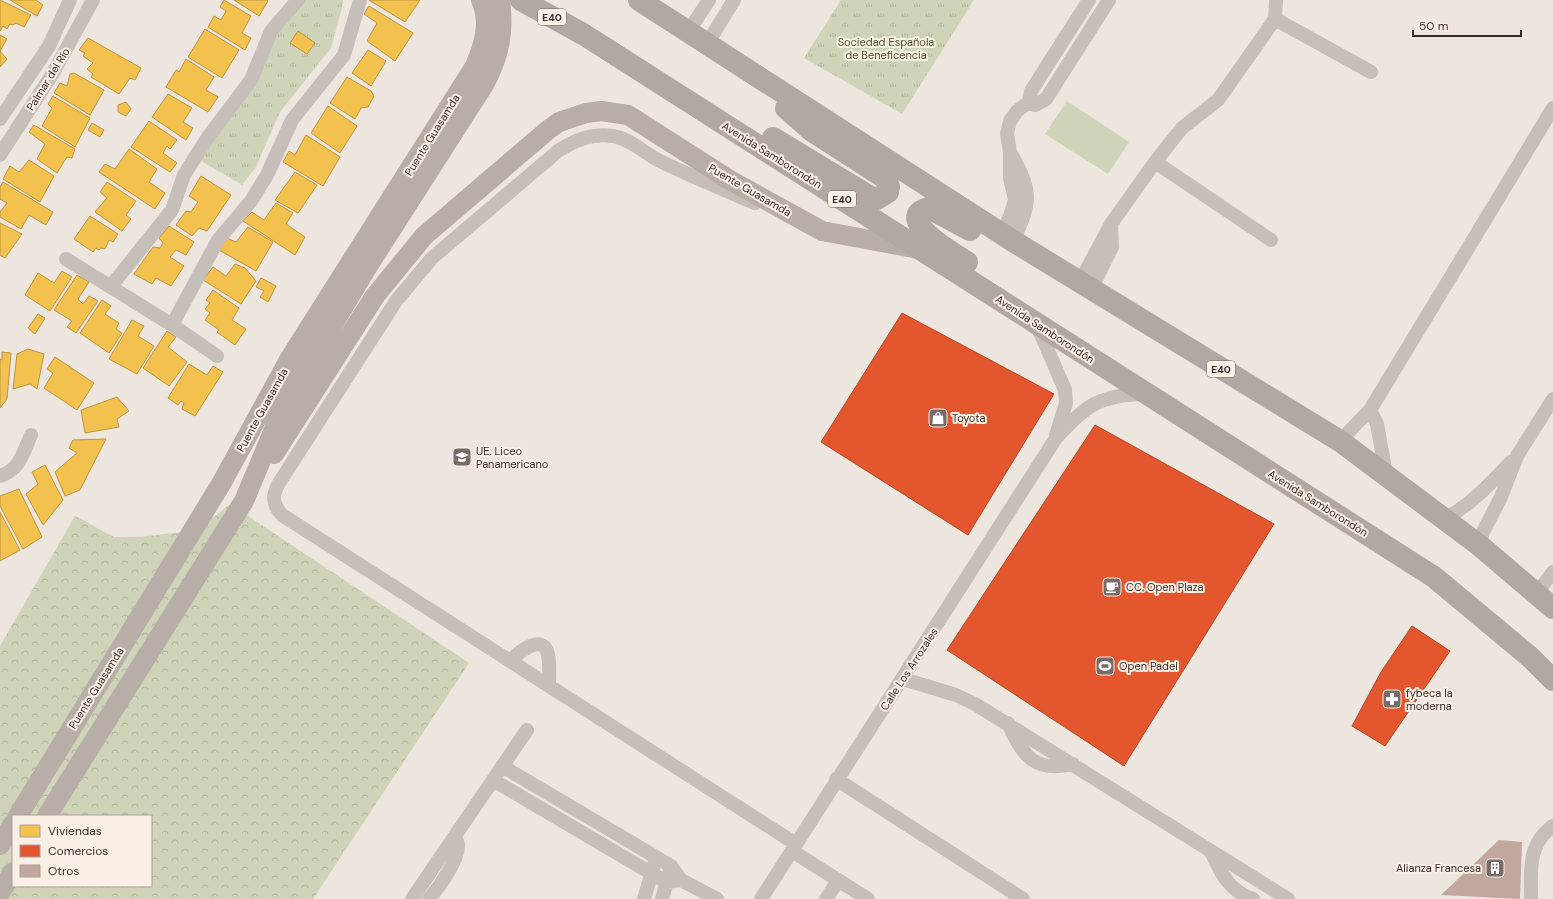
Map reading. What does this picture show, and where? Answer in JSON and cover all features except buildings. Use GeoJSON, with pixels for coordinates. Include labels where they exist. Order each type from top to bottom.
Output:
{"type":"FeatureCollection","features":[{"type":"Feature","properties":{"kind":"highway","name":"Avenida Samborondón"},"geometry":{"type":"LineString","coordinates":[[521,0],[583,34],[1434,577],[1530,657],[1553,680]]}},
{"type":"Feature","properties":{"kind":"highway","name":"E40"},"geometry":{"type":"LineString","coordinates":[[639,0],[1007,237],[1340,441],[1479,545],[1553,608]]}},
{"type":"Feature","properties":{"kind":"highway"},"geometry":{"type":"LineString","coordinates":[[648,76],[757,129],[872,198],[877,199],[888,192],[888,182],[885,178],[812,130],[725,56]]}},
{"type":"Feature","properties":{"kind":"highway"},"geometry":{"type":"LineString","coordinates":[[1007,237],[987,240],[954,220],[930,208],[920,213],[917,218],[917,223],[923,231],[1008,292],[1036,323]]}},
{"type":"Feature","properties":{"kind":"main road","name":"Puente Guasamda"},"geometry":{"type":"LineString","coordinates":[[19,815],[220,484],[290,358],[475,66],[482,50],[486,33],[486,18],[481,0]]}},
{"type":"Feature","properties":{"kind":"main road","name":"Puente Guasamda"},"geometry":{"type":"LineString","coordinates":[[244,501],[276,426],[297,386],[368,266],[493,68],[501,42],[502,27],[500,0]]}},
{"type":"Feature","properties":{"kind":"main road","name":"Puente Guasamda"},"geometry":{"type":"LineString","coordinates":[[48,815],[108,716],[244,501],[376,296],[424,236],[558,122],[586,113],[601,111],[628,115],[728,179],[822,231],[921,250]]}},
{"type":"Feature","properties":{"kind":"main road"},"geometry":{"type":"LineString","coordinates":[[0,845],[12,826]]}},
{"type":"Feature","properties":{"kind":"main road"},"geometry":{"type":"LineString","coordinates":[[0,893],[12,874]]}},
{"type":"Feature","properties":{"kind":"street","name":"Palmar del Río"},"geometry":{"type":"LineString","coordinates":[[0,120],[49,46],[70,0]]}},
{"type":"Feature","properties":{"kind":"street","name":"Palmar del Río"},"geometry":{"type":"LineString","coordinates":[[0,155],[54,73],[93,0]]}},
{"type":"Feature","properties":{"kind":"street"},"geometry":{"type":"LineString","coordinates":[[111,286],[172,210],[184,175],[208,137],[251,80],[271,31],[298,0]]}},
{"type":"Feature","properties":{"kind":"street"},"geometry":{"type":"LineString","coordinates":[[172,325],[218,240],[251,201],[267,175],[292,120],[344,55],[360,0]]}},
{"type":"Feature","properties":{"kind":"street"},"geometry":{"type":"LineString","coordinates":[[688,32],[709,0]]}},
{"type":"Feature","properties":{"kind":"street"},"geometry":{"type":"LineString","coordinates":[[707,44],[734,0]]}},
{"type":"Feature","properties":{"kind":"street"},"geometry":{"type":"LineString","coordinates":[[1007,237],[1010,216],[1015,200],[1010,178],[1010,152],[1007,134],[1010,120],[1017,111],[1029,102],[1031,91],[1089,0]]}},
{"type":"Feature","properties":{"kind":"street"},"geometry":{"type":"LineString","coordinates":[[1029,102],[1035,105],[1046,99],[1108,0]]}},
{"type":"Feature","properties":{"kind":"street"},"geometry":{"type":"LineString","coordinates":[[1086,286],[1112,248],[1111,224],[1155,162],[1182,128],[1218,100],[1275,19],[1276,0]]}},
{"type":"Feature","properties":{"kind":"street"},"geometry":{"type":"LineString","coordinates":[[1275,19],[1371,72]]}},
{"type":"Feature","properties":{"kind":"street"},"geometry":{"type":"LineString","coordinates":[[1067,34],[1082,43]]}},
{"type":"Feature","properties":{"kind":"street"},"geometry":{"type":"LineString","coordinates":[[22,85],[39,95]]}},
{"type":"Feature","properties":{"kind":"street"},"geometry":{"type":"LineString","coordinates":[[1340,441],[1370,410],[1553,108]]}},
{"type":"Feature","properties":{"kind":"street"},"geometry":{"type":"LineString","coordinates":[[822,231],[680,171],[653,157],[630,142],[614,136],[586,137],[571,142],[558,151],[458,234],[432,258],[396,301],[279,483],[274,492],[274,500],[276,509],[282,515],[549,686],[794,847],[838,880],[868,899]]}},
{"type":"Feature","properties":{"kind":"street"},"geometry":{"type":"LineString","coordinates":[[1155,162],[1270,240]]}},
{"type":"Feature","properties":{"kind":"street"},"geometry":{"type":"LineString","coordinates":[[66,259],[172,325],[217,356]]}},
{"type":"Feature","properties":{"kind":"street","name":"Calle Los Arrozales"},"geometry":{"type":"LineString","coordinates":[[1036,323],[1065,390],[1066,404],[1056,438]]}},
{"type":"Feature","properties":{"kind":"street","name":"Calle Los Arrozales"},"geometry":{"type":"LineString","coordinates":[[761,899],[836,779],[902,679],[1056,438],[1080,412],[1091,405],[1107,398],[1124,394],[1145,394]]}},
{"type":"Feature","properties":{"kind":"street"},"geometry":{"type":"LineString","coordinates":[[1479,545],[1492,511],[1501,497],[1517,456],[1553,399]]}},
{"type":"Feature","properties":{"kind":"street"},"geometry":{"type":"LineString","coordinates":[[1370,410],[1377,424],[1386,474]]}},
{"type":"Feature","properties":{"kind":"street"},"geometry":{"type":"LineString","coordinates":[[1358,422],[1380,439]]}},
{"type":"Feature","properties":{"kind":"street"},"geometry":{"type":"LineString","coordinates":[[0,476],[10,473],[16,468],[31,435]]}},
{"type":"Feature","properties":{"kind":"street"},"geometry":{"type":"LineString","coordinates":[[1444,519],[1460,511],[1476,498],[1517,456]]}},
{"type":"Feature","properties":{"kind":"street"},"geometry":{"type":"LineString","coordinates":[[1476,498],[1492,511]]}},
{"type":"Feature","properties":{"kind":"street"},"geometry":{"type":"LineString","coordinates":[[1537,594],[1553,572]]}},
{"type":"Feature","properties":{"kind":"street"},"geometry":{"type":"LineString","coordinates":[[510,661],[528,645],[538,644],[544,647],[548,653],[549,686]]}},
{"type":"Feature","properties":{"kind":"street"},"geometry":{"type":"LineString","coordinates":[[902,679],[956,695],[1008,723],[1288,899]]}},
{"type":"Feature","properties":{"kind":"street"},"geometry":{"type":"LineString","coordinates":[[412,899],[527,730]]}},
{"type":"Feature","properties":{"kind":"street"},"geometry":{"type":"LineString","coordinates":[[502,766],[671,866],[681,880],[717,899]]}},
{"type":"Feature","properties":{"kind":"street"},"geometry":{"type":"LineString","coordinates":[[836,779],[1023,899]]}},
{"type":"Feature","properties":{"kind":"street"},"geometry":{"type":"LineString","coordinates":[[493,780],[666,882],[681,880]]}},
{"type":"Feature","properties":{"kind":"street"},"geometry":{"type":"LineString","coordinates":[[576,828],[583,814]]}},
{"type":"Feature","properties":{"kind":"street"},"geometry":{"type":"LineString","coordinates":[[1531,899],[1534,849],[1542,834],[1553,826]]}},
{"type":"Feature","properties":{"kind":"street"},"geometry":{"type":"LineString","coordinates":[[430,899],[443,881],[457,852],[458,844],[455,836]]}},
{"type":"Feature","properties":{"kind":"street"},"geometry":{"type":"LineString","coordinates":[[1211,851],[1226,881],[1237,892],[1253,899]]}},
{"type":"Feature","properties":{"kind":"street"},"geometry":{"type":"LineString","coordinates":[[644,899],[656,857]]}},
{"type":"Feature","properties":{"kind":"street"},"geometry":{"type":"LineString","coordinates":[[662,899],[671,866]]}},
{"type":"Feature","properties":{"kind":"street"},"geometry":{"type":"LineString","coordinates":[[826,899],[838,880]]}},
{"type":"Feature","properties":{"kind":"green space"},"geometry":{"type":"Polygon","coordinates":[[[304,0],[343,0],[331,48],[280,112],[256,167],[242,185],[201,161],[211,139],[274,33],[304,0]]]}},
{"type":"Feature","properties":{"kind":"green space","name":"Sociedad Española de Beneficencia"},"geometry":{"type":"Polygon","coordinates":[[[841,0],[974,0],[902,114],[804,58],[841,0]]]}},
{"type":"Feature","properties":{"kind":"green space"},"geometry":{"type":"Polygon","coordinates":[[[1067,101],[1129,142],[1108,174],[1045,134],[1067,101]]]}},
{"type":"Feature","properties":{"kind":"green space"},"geometry":{"type":"Polygon","coordinates":[[[230,504],[469,663],[313,899],[0,899],[0,646],[75,516],[114,537],[140,537],[198,530],[230,504]]]}},
{"type":"Feature","properties":{"kind":"place","name":"Toyota"},"geometry":{"type":"Point","coordinates":[938,418]}},
{"type":"Feature","properties":{"kind":"place","name":"UE. Liceo Panamericano"},"geometry":{"type":"Point","coordinates":[462,457]}},
{"type":"Feature","properties":{"kind":"place","name":"CC. Open Plaza"},"geometry":{"type":"Point","coordinates":[1112,587]}},
{"type":"Feature","properties":{"kind":"place","name":"Open Padel"},"geometry":{"type":"Point","coordinates":[1105,666]}},
{"type":"Feature","properties":{"kind":"place","name":"fybeca la moderna"},"geometry":{"type":"Point","coordinates":[1392,699]}},
{"type":"Feature","properties":{"kind":"place","name":"Alianza Francesa"},"geometry":{"type":"Point","coordinates":[1495,868]}}]}
